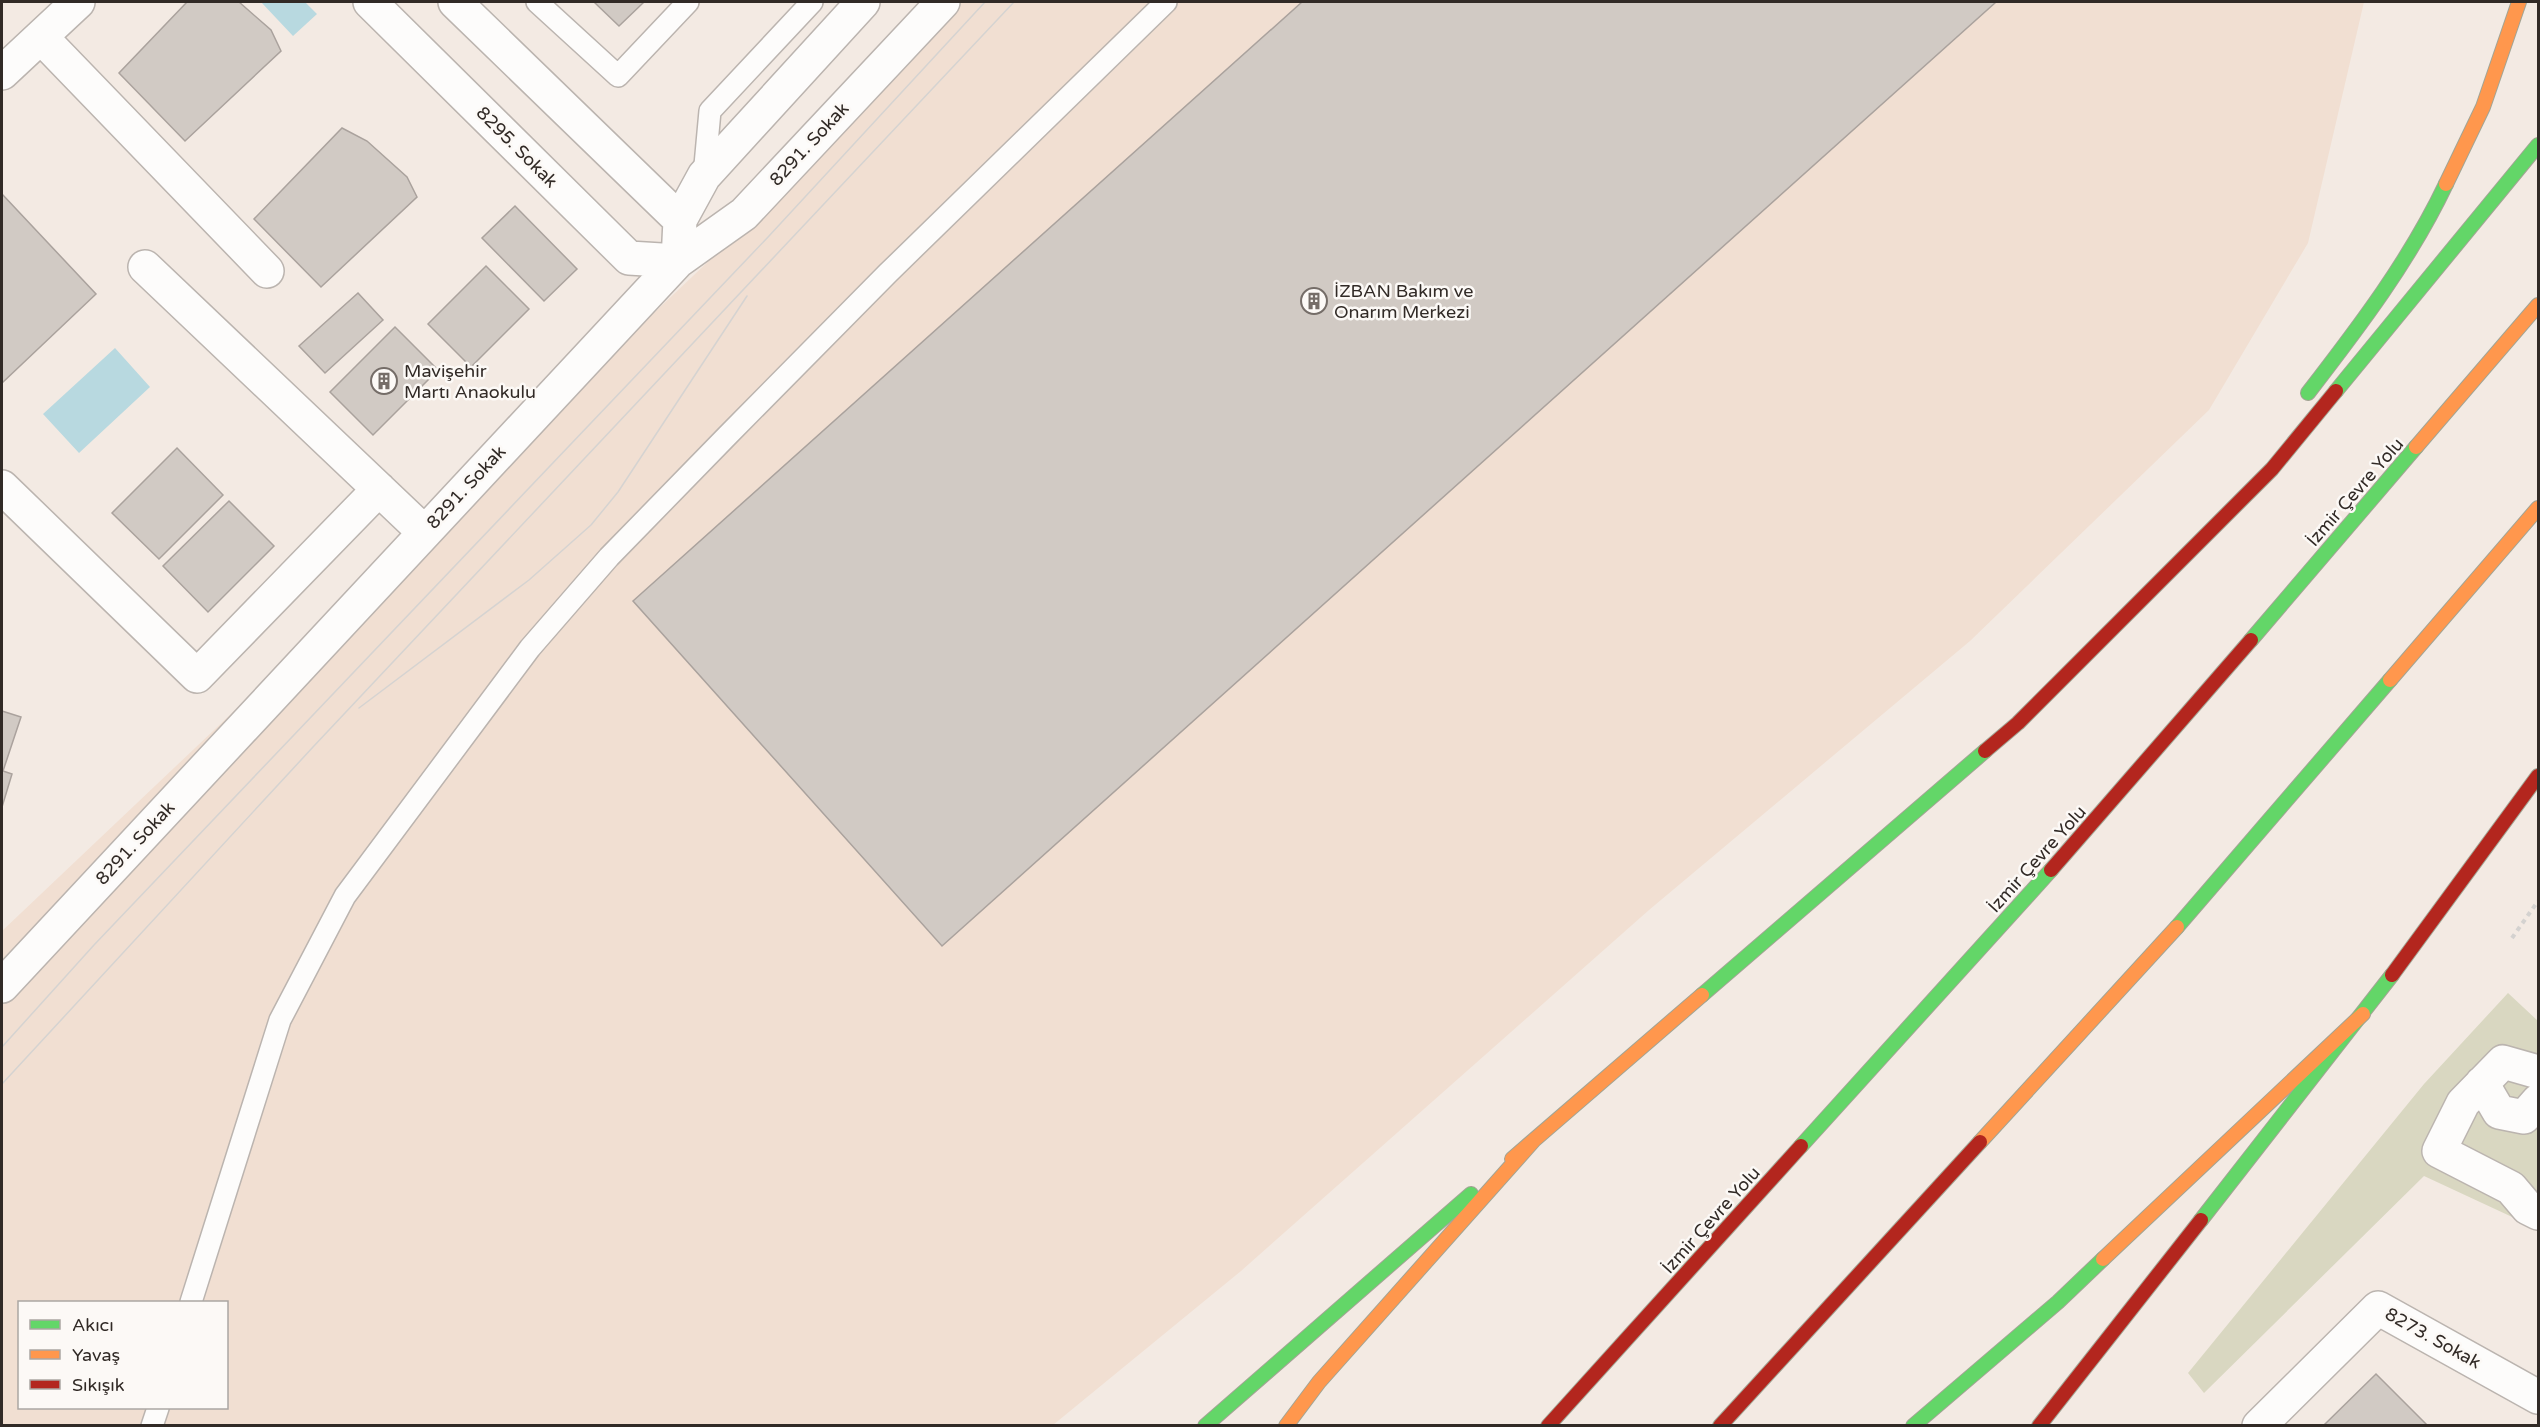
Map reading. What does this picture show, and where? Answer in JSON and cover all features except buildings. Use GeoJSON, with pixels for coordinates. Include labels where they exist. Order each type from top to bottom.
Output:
{"type":"FeatureCollection","features":[{"type":"Feature","properties":{"kind":"main road"},"geometry":{"type":"LineString","coordinates":[[2297,407],[2354,334],[2425,230],[2483,107],[2519,2]]}},
{"type":"Feature","properties":{"kind":"main road"},"geometry":{"type":"LineString","coordinates":[[1205,1425],[2018,723],[2272,469],[2538,145]]}},
{"type":"Feature","properties":{"kind":"main road","name":"İzmir Çevre Yolu"},"geometry":{"type":"LineString","coordinates":[[1548,1425],[2079,840],[2538,305]]}},
{"type":"Feature","properties":{"kind":"main road"},"geometry":{"type":"LineString","coordinates":[[2170,572],[2241,480]]}},
{"type":"Feature","properties":{"kind":"main road"},"geometry":{"type":"LineString","coordinates":[[1720,1425],[2182,921],[2538,508]]}},
{"type":"Feature","properties":{"kind":"main road"},"geometry":{"type":"LineString","coordinates":[[2039,1425],[2363,1014],[2538,776]]}},
{"type":"Feature","properties":{"kind":"main road"},"geometry":{"type":"LineString","coordinates":[[1912,1425],[2058,1302],[2363,1014]]}},
{"type":"Feature","properties":{"kind":"main road"},"geometry":{"type":"LineString","coordinates":[[1286,1425],[1319,1382],[1535,1139]]}},
{"type":"Feature","properties":{"kind":"street"},"geometry":{"type":"LineString","coordinates":[[2,74],[78,2]]}},
{"type":"Feature","properties":{"kind":"street","name":"8295. Sokak"},"geometry":{"type":"LineString","coordinates":[[370,2],[629,258],[678,261]]}},
{"type":"Feature","properties":{"kind":"street"},"geometry":{"type":"LineString","coordinates":[[455,2],[680,220]]}},
{"type":"Feature","properties":{"kind":"street"},"geometry":{"type":"LineString","coordinates":[[678,261],[680,220],[704,176],[863,2]]}},
{"type":"Feature","properties":{"kind":"street","name":"8291. Sokak"},"geometry":{"type":"LineString","coordinates":[[2,986],[678,261],[744,214],[943,2]]}},
{"type":"Feature","properties":{"kind":"street"},"geometry":{"type":"LineString","coordinates":[[41,37],[267,271]]}},
{"type":"Feature","properties":{"kind":"street"},"geometry":{"type":"LineString","coordinates":[[145,267],[424,532]]}},
{"type":"Feature","properties":{"kind":"street"},"geometry":{"type":"LineString","coordinates":[[2,487],[197,676],[379,489]]}},
{"type":"Feature","properties":{"kind":"street"},"geometry":{"type":"LineString","coordinates":[[2538,1071],[2503,1062],[2463,1103],[2439,1151],[2511,1188],[2528,1208],[2538,1213]]}},
{"type":"Feature","properties":{"kind":"street"},"geometry":{"type":"LineString","coordinates":[[2482,1083],[2499,1112],[2524,1117],[2538,1101]]}},
{"type":"Feature","properties":{"kind":"street","name":"8273. Sokak"},"geometry":{"type":"LineString","coordinates":[[2259,1425],[2378,1308],[2538,1397]]}},
{"type":"Feature","properties":{"kind":"lane"},"geometry":{"type":"LineString","coordinates":[[537,2],[618,76],[688,2]]}},
{"type":"Feature","properties":{"kind":"lane"},"geometry":{"type":"LineString","coordinates":[[704,176],[710,111],[812,2]]}},
{"type":"Feature","properties":{"kind":"lane"},"geometry":{"type":"LineString","coordinates":[[191,1301],[280,1020],[345,896],[530,648],[609,557],[727,436],[888,273],[1166,2]]}},
{"type":"Feature","properties":{"kind":"lane"},"geometry":{"type":"LineString","coordinates":[[152,1425],[157,1409]]}},
{"type":"Feature","properties":{"kind":"path"},"geometry":{"type":"LineString","coordinates":[[2512,938],[2538,901]]}},
{"type":"Feature","properties":{"kind":"shaded area"},"geometry":{"type":"Polygon","coordinates":[[[953,2],[2364,2],[2308,243],[2209,410],[1970,641],[1649,910],[1241,1271],[1053,1425],[2,1426],[2,931],[713,257],[953,2]]]}},
{"type":"Feature","properties":{"kind":"shaded area"},"geometry":{"type":"Polygon","coordinates":[[[2508,993],[2538,1021],[2538,1229],[2424,1176],[2204,1393],[2188,1373],[2424,1084],[2508,993]]]}},
{"type":"Feature","properties":{"kind":"water"},"geometry":{"type":"Polygon","coordinates":[[[261,2],[305,2],[317,14],[293,36],[261,2]]]}},
{"type":"Feature","properties":{"kind":"water"},"geometry":{"type":"Polygon","coordinates":[[[115,348],[150,387],[79,453],[43,414],[115,348]]]}},
{"type":"Feature","properties":{"kind":"tram line"},"geometry":{"type":"LineString","coordinates":[[2,1047],[94,945],[769,236],[985,2]]}},
{"type":"Feature","properties":{"kind":"tram line"},"geometry":{"type":"LineString","coordinates":[[2,1084],[313,747],[1014,2]]}},
{"type":"Feature","properties":{"kind":"tram line"},"geometry":{"type":"LineString","coordinates":[[359,708],[529,580],[591,525],[618,492],[747,296]]}},
{"type":"Feature","properties":{"kind":"traffic: fast"},"geometry":{"type":"LineString","coordinates":[[2336,391],[2538,145]]}},
{"type":"Feature","properties":{"kind":"traffic: fast"},"geometry":{"type":"LineString","coordinates":[[2308,393],[2365,318],[2400,266],[2446,184]]}},
{"type":"Feature","properties":{"kind":"traffic: fast"},"geometry":{"type":"LineString","coordinates":[[2251,640],[2416,447]]}},
{"type":"Feature","properties":{"kind":"traffic: fast"},"geometry":{"type":"LineString","coordinates":[[2177,927],[2390,680]]}},
{"type":"Feature","properties":{"kind":"traffic: fast"},"geometry":{"type":"LineString","coordinates":[[1702,995],[1985,751]]}},
{"type":"Feature","properties":{"kind":"traffic: fast"},"geometry":{"type":"LineString","coordinates":[[1801,1146],[2051,870]]}},
{"type":"Feature","properties":{"kind":"traffic: fast"},"geometry":{"type":"LineString","coordinates":[[2201,1220],[2392,975]]}},
{"type":"Feature","properties":{"kind":"traffic: fast"},"geometry":{"type":"LineString","coordinates":[[1205,1426],[1471,1194]]}},
{"type":"Feature","properties":{"kind":"traffic: fast"},"geometry":{"type":"LineString","coordinates":[[1913,1426],[2058,1302],[2103,1259]]}},
{"type":"Feature","properties":{"kind":"traffic: slow"},"geometry":{"type":"LineString","coordinates":[[2446,184],[2483,107],[2519,2]]}},
{"type":"Feature","properties":{"kind":"traffic: slow"},"geometry":{"type":"LineString","coordinates":[[2416,447],[2538,305]]}},
{"type":"Feature","properties":{"kind":"traffic: slow"},"geometry":{"type":"LineString","coordinates":[[2390,680],[2538,508]]}},
{"type":"Feature","properties":{"kind":"traffic: slow"},"geometry":{"type":"LineString","coordinates":[[1980,1142],[2177,927]]}},
{"type":"Feature","properties":{"kind":"traffic: slow"},"geometry":{"type":"LineString","coordinates":[[1512,1159],[1702,995]]}},
{"type":"Feature","properties":{"kind":"traffic: slow"},"geometry":{"type":"LineString","coordinates":[[2103,1259],[2363,1014]]}},
{"type":"Feature","properties":{"kind":"traffic: slow"},"geometry":{"type":"LineString","coordinates":[[1286,1426],[1319,1382],[1535,1139]]}},
{"type":"Feature","properties":{"kind":"traffic: jam"},"geometry":{"type":"LineString","coordinates":[[1985,751],[2018,723],[2272,469],[2336,391]]}},
{"type":"Feature","properties":{"kind":"traffic: jam"},"geometry":{"type":"LineString","coordinates":[[2051,870],[2251,640]]}},
{"type":"Feature","properties":{"kind":"traffic: jam"},"geometry":{"type":"LineString","coordinates":[[2392,975],[2538,776]]}},
{"type":"Feature","properties":{"kind":"traffic: jam"},"geometry":{"type":"LineString","coordinates":[[1720,1426],[1980,1142]]}},
{"type":"Feature","properties":{"kind":"traffic: jam"},"geometry":{"type":"LineString","coordinates":[[1548,1426],[1801,1146]]}},
{"type":"Feature","properties":{"kind":"traffic: jam"},"geometry":{"type":"LineString","coordinates":[[2039,1426],[2201,1220]]}},
{"type":"Feature","properties":{"kind":"place","name":"İZBAN Bakım ve Onarım Merkezi"},"geometry":{"type":"Point","coordinates":[1314,301]}},
{"type":"Feature","properties":{"kind":"place","name":"Mavişehir Martı Anaokulu"},"geometry":{"type":"Point","coordinates":[384,381]}}]}
